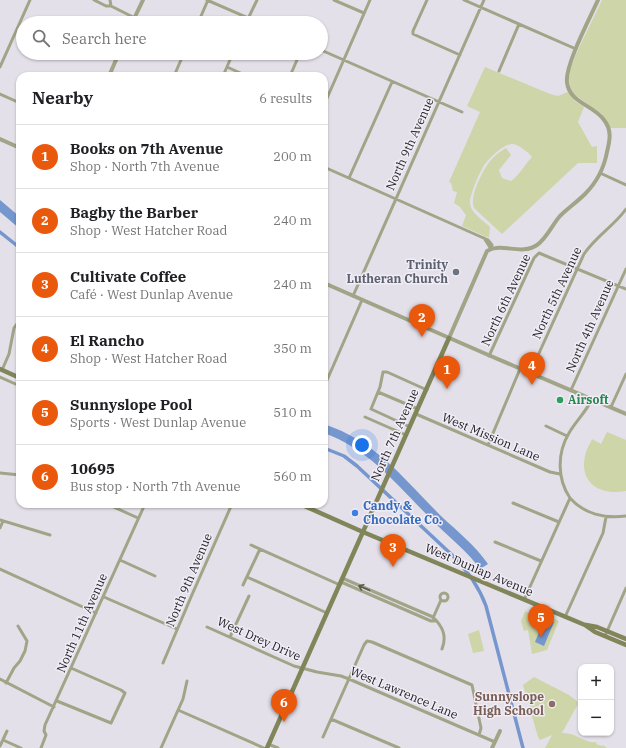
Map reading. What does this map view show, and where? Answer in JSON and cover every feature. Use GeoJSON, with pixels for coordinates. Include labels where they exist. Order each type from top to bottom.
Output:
{"type":"FeatureCollection","features":[{"type":"Feature","properties":{"kind":"main road","name":"North 7th Avenue"},"geometry":{"type":"LineString","coordinates":[[266,747],[303,668],[449,338]]}},
{"type":"Feature","properties":{"kind":"main road"},"geometry":{"type":"LineString","coordinates":[[1,369],[16,376]]}},
{"type":"Feature","properties":{"kind":"main road","name":"West Dunlap Avenue"},"geometry":{"type":"LineString","coordinates":[[309,508],[585,625],[595,632],[626,644]]}},
{"type":"Feature","properties":{"kind":"main road","name":"West Dunlap Avenue"},"geometry":{"type":"LineString","coordinates":[[585,625],[597,627],[626,639]]}},
{"type":"Feature","properties":{"kind":"street"},"geometry":{"type":"LineString","coordinates":[[23,16],[30,0]]}},
{"type":"Feature","properties":{"kind":"street"},"geometry":{"type":"LineString","coordinates":[[94,0],[106,6],[111,6],[131,16]]}},
{"type":"Feature","properties":{"kind":"street"},"geometry":{"type":"LineString","coordinates":[[110,0],[111,6]]}},
{"type":"Feature","properties":{"kind":"street"},"geometry":{"type":"LineString","coordinates":[[136,16],[143,0]]}},
{"type":"Feature","properties":{"kind":"street"},"geometry":{"type":"LineString","coordinates":[[201,16],[207,0],[243,16]]}},
{"type":"Feature","properties":{"kind":"street"},"geometry":{"type":"LineString","coordinates":[[249,16],[257,0]]}},
{"type":"Feature","properties":{"kind":"street"},"geometry":{"type":"LineString","coordinates":[[334,0],[364,13]]}},
{"type":"Feature","properties":{"kind":"street"},"geometry":{"type":"LineString","coordinates":[[328,96],[370,0]]}},
{"type":"Feature","properties":{"kind":"street"},"geometry":{"type":"LineString","coordinates":[[427,0],[413,34],[460,55]]}},
{"type":"Feature","properties":{"kind":"street"},"geometry":{"type":"LineString","coordinates":[[464,0],[576,49]]}},
{"type":"Feature","properties":{"kind":"street","name":"North 9th Avenue"},"geometry":{"type":"LineString","coordinates":[[353,296],[484,0]]}},
{"type":"Feature","properties":{"kind":"street"},"geometry":{"type":"LineString","coordinates":[[328,169],[484,238],[491,249],[519,250],[527,249],[537,244],[543,239],[559,217],[592,186],[592,182],[599,173],[604,156],[607,154],[610,140],[609,131],[606,124],[598,113],[577,100],[569,90],[567,75],[576,49],[598,0]]}},
{"type":"Feature","properties":{"kind":"street"},"geometry":{"type":"LineString","coordinates":[[499,71],[519,24]]}},
{"type":"Feature","properties":{"kind":"street"},"geometry":{"type":"LineString","coordinates":[[0,67],[16,31]]}},
{"type":"Feature","properties":{"kind":"street"},"geometry":{"type":"LineString","coordinates":[[328,53],[462,112]]}},
{"type":"Feature","properties":{"kind":"street"},"geometry":{"type":"LineString","coordinates":[[111,72],[116,60]]}},
{"type":"Feature","properties":{"kind":"street"},"geometry":{"type":"LineString","coordinates":[[176,72],[181,60]]}},
{"type":"Feature","properties":{"kind":"street"},"geometry":{"type":"LineString","coordinates":[[225,72],[230,60]]}},
{"type":"Feature","properties":{"kind":"street"},"geometry":{"type":"LineString","coordinates":[[292,72],[297,60]]}},
{"type":"Feature","properties":{"kind":"street"},"geometry":{"type":"LineString","coordinates":[[227,67],[238,72]]}},
{"type":"Feature","properties":{"kind":"street"},"geometry":{"type":"LineString","coordinates":[[349,178],[392,82]]}},
{"type":"Feature","properties":{"kind":"street"},"geometry":{"type":"LineString","coordinates":[[0,94],[16,101]]}},
{"type":"Feature","properties":{"kind":"street"},"geometry":{"type":"LineString","coordinates":[[0,139],[16,146]]}},
{"type":"Feature","properties":{"kind":"street"},"geometry":{"type":"LineString","coordinates":[[599,173],[626,185]]}},
{"type":"Feature","properties":{"kind":"street","name":"North 5th Avenue"},"geometry":{"type":"LineString","coordinates":[[530,373],[584,254],[594,241],[615,222],[626,209]]}},
{"type":"Feature","properties":{"kind":"street","name":"North 7th Avenue"},"geometry":{"type":"LineString","coordinates":[[449,338],[484,256],[487,251],[491,249]]}},
{"type":"Feature","properties":{"kind":"street","name":"North 6th Avenue"},"geometry":{"type":"LineString","coordinates":[[489,356],[534,258],[539,253],[577,268]]}},
{"type":"Feature","properties":{"kind":"street"},"geometry":{"type":"LineString","coordinates":[[577,268],[626,289]]}},
{"type":"Feature","properties":{"kind":"street","name":"North 4th Avenue"},"geometry":{"type":"LineString","coordinates":[[571,390],[626,269]]}},
{"type":"Feature","properties":{"kind":"street"},"geometry":{"type":"LineString","coordinates":[[328,285],[489,356],[626,414]]}},
{"type":"Feature","properties":{"kind":"street"},"geometry":{"type":"LineString","coordinates":[[328,378],[362,300]]}},
{"type":"Feature","properties":{"kind":"street"},"geometry":{"type":"LineString","coordinates":[[1,369],[9,354],[14,328],[16,325]]}},
{"type":"Feature","properties":{"kind":"street"},"geometry":{"type":"LineString","coordinates":[[488,445],[520,369]]}},
{"type":"Feature","properties":{"kind":"street"},"geometry":{"type":"LineString","coordinates":[[410,427],[371,409],[378,392],[383,372],[387,372],[427,390]]}},
{"type":"Feature","properties":{"kind":"street"},"geometry":{"type":"LineString","coordinates":[[611,407],[626,374]]}},
{"type":"Feature","properties":{"kind":"street"},"geometry":{"type":"LineString","coordinates":[[0,377],[16,384]]}},
{"type":"Feature","properties":{"kind":"street"},"geometry":{"type":"LineString","coordinates":[[378,392],[418,409]]}},
{"type":"Feature","properties":{"kind":"street"},"geometry":{"type":"LineString","coordinates":[[592,399],[568,436],[561,456],[560,474],[563,486],[570,498],[578,506],[593,514],[606,517],[626,516]]}},
{"type":"Feature","properties":{"kind":"street","name":"West Mission Lane"},"geometry":{"type":"LineString","coordinates":[[416,414],[550,472],[560,474]]}},
{"type":"Feature","properties":{"kind":"street"},"geometry":{"type":"LineString","coordinates":[[365,417],[406,435]]}},
{"type":"Feature","properties":{"kind":"street"},"geometry":{"type":"LineString","coordinates":[[546,426],[568,436]]}},
{"type":"Feature","properties":{"kind":"street"},"geometry":{"type":"LineString","coordinates":[[0,473],[16,475]]}},
{"type":"Feature","properties":{"kind":"street"},"geometry":{"type":"LineString","coordinates":[[524,600],[570,498]]}},
{"type":"Feature","properties":{"kind":"street"},"geometry":{"type":"LineString","coordinates":[[513,503],[558,522]]}},
{"type":"Feature","properties":{"kind":"street"},"geometry":{"type":"LineString","coordinates":[[116,508],[138,518]]}},
{"type":"Feature","properties":{"kind":"street","name":"North 11th Avenue"},"geometry":{"type":"LineString","coordinates":[[41,748],[46,735],[44,730],[45,725],[143,508]]}},
{"type":"Feature","properties":{"kind":"street","name":"North 9th Avenue"},"geometry":{"type":"LineString","coordinates":[[164,663],[177,629],[230,508]]}},
{"type":"Feature","properties":{"kind":"street"},"geometry":{"type":"LineString","coordinates":[[564,616],[603,533],[606,517]]}},
{"type":"Feature","properties":{"kind":"street"},"geometry":{"type":"LineString","coordinates":[[0,528],[2,520],[50,534]]}},
{"type":"Feature","properties":{"kind":"street"},"geometry":{"type":"LineString","coordinates":[[495,542],[541,561]]}},
{"type":"Feature","properties":{"kind":"street"},"geometry":{"type":"LineString","coordinates":[[251,545],[437,622]]}},
{"type":"Feature","properties":{"kind":"street"},"geometry":{"type":"LineString","coordinates":[[243,585],[260,549]]}},
{"type":"Feature","properties":{"kind":"street"},"geometry":{"type":"LineString","coordinates":[[120,560],[155,576]]}},
{"type":"Feature","properties":{"kind":"street"},"geometry":{"type":"LineString","coordinates":[[0,569],[96,612]]}},
{"type":"Feature","properties":{"kind":"street"},"geometry":{"type":"LineString","coordinates":[[247,577],[327,613]]}},
{"type":"Feature","properties":{"kind":"street"},"geometry":{"type":"LineString","coordinates":[[341,582],[405,605],[433,617],[445,638],[442,649]]}},
{"type":"Feature","properties":{"kind":"street"},"geometry":{"type":"LineString","coordinates":[[605,636],[626,588]]}},
{"type":"Feature","properties":{"kind":"street"},"geometry":{"type":"LineString","coordinates":[[230,637],[249,596]]}},
{"type":"Feature","properties":{"kind":"street"},"geometry":{"type":"LineString","coordinates":[[104,597],[177,629]]}},
{"type":"Feature","properties":{"kind":"street"},"geometry":{"type":"LineString","coordinates":[[432,621],[441,600]]}},
{"type":"Feature","properties":{"kind":"street"},"geometry":{"type":"LineString","coordinates":[[403,609],[405,605]]}},
{"type":"Feature","properties":{"kind":"street"},"geometry":{"type":"LineString","coordinates":[[6,683],[25,651],[27,641],[18,626]]}},
{"type":"Feature","properties":{"kind":"street","name":"West Drey Drive"},"geometry":{"type":"LineString","coordinates":[[207,627],[294,666],[303,668]]}},
{"type":"Feature","properties":{"kind":"street"},"geometry":{"type":"LineString","coordinates":[[323,737],[367,641],[472,685],[481,728],[479,735]]}},
{"type":"Feature","properties":{"kind":"street"},"geometry":{"type":"LineString","coordinates":[[57,701],[111,723],[124,697],[125,692],[71,668]]}},
{"type":"Feature","properties":{"kind":"street","name":"West Lawrence Lane"},"geometry":{"type":"LineString","coordinates":[[303,668],[349,679],[495,742]]}},
{"type":"Feature","properties":{"kind":"street"},"geometry":{"type":"LineString","coordinates":[[0,679],[54,707]]}},
{"type":"Feature","properties":{"kind":"street"},"geometry":{"type":"LineString","coordinates":[[161,748],[183,699],[187,681]]}},
{"type":"Feature","properties":{"kind":"street"},"geometry":{"type":"LineString","coordinates":[[178,710],[266,747],[278,748]]}},
{"type":"Feature","properties":{"kind":"street"},"geometry":{"type":"LineString","coordinates":[[331,719],[399,748]]}},
{"type":"Feature","properties":{"kind":"street"},"geometry":{"type":"LineString","coordinates":[[0,746],[7,731]]}},
{"type":"Feature","properties":{"kind":"street"},"geometry":{"type":"LineString","coordinates":[[492,748],[500,731]]}},
{"type":"Feature","properties":{"kind":"street"},"geometry":{"type":"LineString","coordinates":[[3,740],[21,748]]}},
{"type":"Feature","properties":{"kind":"street"},"geometry":{"type":"LineString","coordinates":[[36,748],[41,748]]}},
{"type":"Feature","properties":{"kind":"green space"},"geometry":{"type":"Polygon","coordinates":[[[602,0],[626,0],[626,128],[610,128],[602,114],[575,95],[571,89],[569,80],[570,71],[576,54],[602,0]]]}},
{"type":"Feature","properties":{"kind":"green space"},"geometry":{"type":"Polygon","coordinates":[[[485,67],[550,94],[558,96],[568,92],[575,101],[584,107],[578,122],[592,147],[597,146],[597,163],[578,163],[502,234],[474,208],[473,197],[475,190],[484,170],[491,160],[506,148],[511,155],[499,170],[502,178],[511,181],[519,174],[532,157],[517,145],[512,144],[504,147],[496,153],[483,167],[470,200],[473,211],[490,227],[489,238],[462,226],[466,215],[460,207],[454,203],[457,192],[453,191],[451,183],[449,182],[480,112],[467,106],[485,67]]]}},
{"type":"Feature","properties":{"kind":"green space"},"geometry":{"type":"Polygon","coordinates":[[[607,432],[626,440],[626,491],[608,492],[600,490],[589,481],[585,474],[585,456],[592,439],[601,444],[607,432]]]}},
{"type":"Feature","properties":{"kind":"green space"},"geometry":{"type":"Polygon","coordinates":[[[534,610],[559,621],[547,650],[532,654],[528,630],[524,631],[521,621],[525,611],[531,614],[534,610]]]}},
{"type":"Feature","properties":{"kind":"green space"},"geometry":{"type":"Polygon","coordinates":[[[479,630],[484,651],[473,653],[468,634],[479,630]]]}},
{"type":"Feature","properties":{"kind":"green space"},"geometry":{"type":"Polygon","coordinates":[[[534,677],[569,695],[577,701],[578,704],[562,733],[572,734],[588,741],[597,742],[596,744],[603,745],[607,748],[545,748],[552,735],[540,740],[538,737],[523,685],[534,677]]]}},
{"type":"Feature","properties":{"kind":"water"},"geometry":{"type":"Polygon","coordinates":[[[0,200],[16,214],[16,226],[0,212],[0,200]]]}},
{"type":"Feature","properties":{"kind":"water"},"geometry":{"type":"Polygon","coordinates":[[[328,426],[359,441],[388,462],[472,545],[488,564],[480,569],[399,485],[372,461],[341,440],[328,435],[328,426]]]}},
{"type":"Feature","properties":{"kind":"water"},"geometry":{"type":"Polygon","coordinates":[[[545,618],[554,622],[544,646],[535,642],[545,618]]]}},
{"type":"Feature","properties":{"kind":"waterway"},"geometry":{"type":"LineString","coordinates":[[0,232],[16,245]]}},
{"type":"Feature","properties":{"kind":"waterway"},"geometry":{"type":"LineString","coordinates":[[328,450],[344,456],[357,466],[452,555],[472,579],[486,606],[523,748]]}},
{"type":"Feature","properties":{"kind":"place","name":"Trinity Lutheran Church"},"geometry":{"type":"Point","coordinates":[456,272]}},
{"type":"Feature","properties":{"kind":"place","name":"Bagby the Barber"},"geometry":{"type":"Point","coordinates":[422,337]}},
{"type":"Feature","properties":{"kind":"place","name":"El Rancho"},"geometry":{"type":"Point","coordinates":[532,385]}},
{"type":"Feature","properties":{"kind":"place","name":"Books on 7th Avenue"},"geometry":{"type":"Point","coordinates":[447,389]}},
{"type":"Feature","properties":{"kind":"place","name":"Airsoft"},"geometry":{"type":"Point","coordinates":[560,400]}},
{"type":"Feature","properties":{"kind":"place","name":"Candy & Chocolate Co."},"geometry":{"type":"Point","coordinates":[355,513]}},
{"type":"Feature","properties":{"kind":"place","name":"Cultivate Coffee"},"geometry":{"type":"Point","coordinates":[393,567]}},
{"type":"Feature","properties":{"kind":"place","name":"Sunnyslope Pool"},"geometry":{"type":"Point","coordinates":[541,637]}},
{"type":"Feature","properties":{"kind":"place","name":"Sunnyslope High School"},"geometry":{"type":"Point","coordinates":[552,704]}},
{"type":"Feature","properties":{"kind":"place","name":"10695"},"geometry":{"type":"Point","coordinates":[284,722]}}]}
